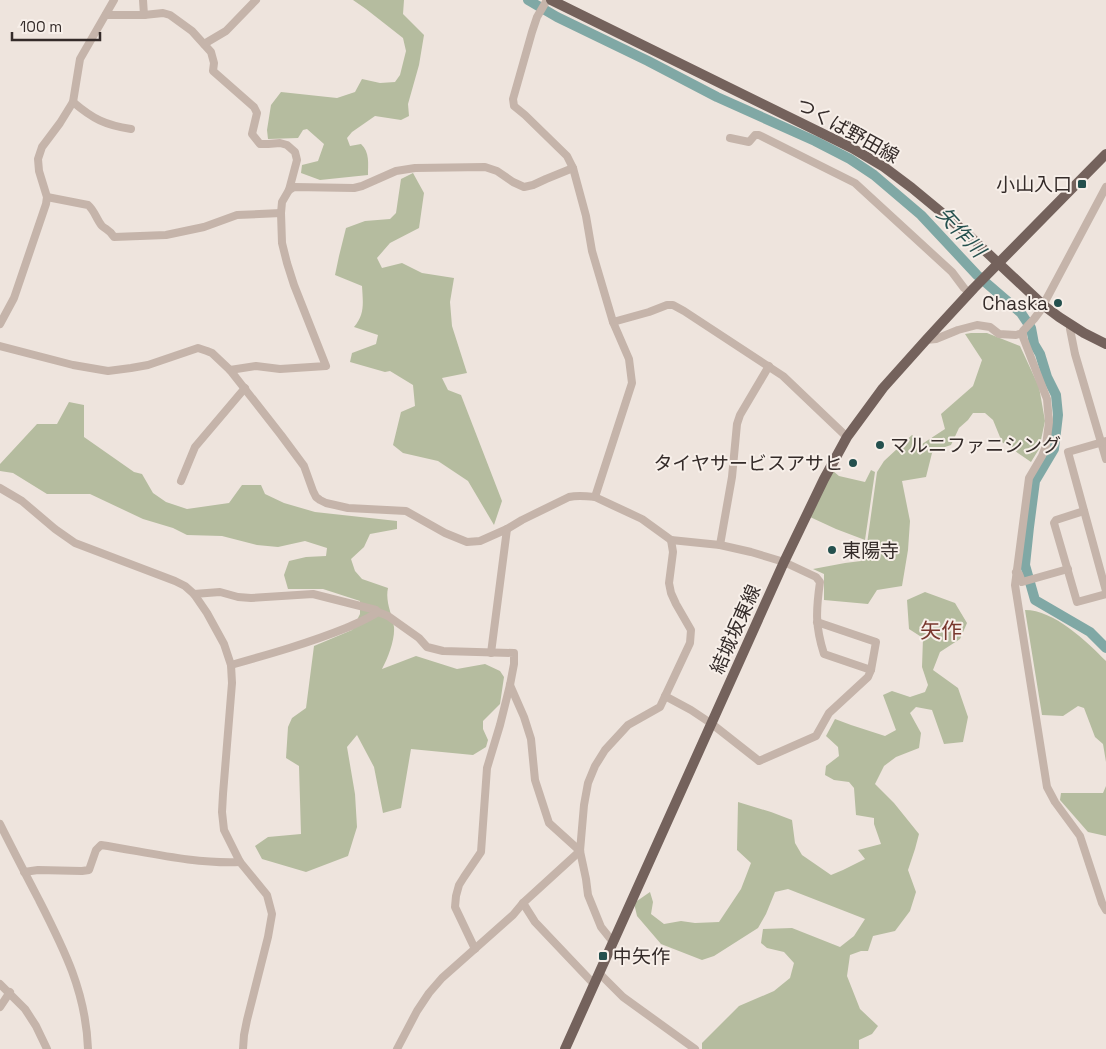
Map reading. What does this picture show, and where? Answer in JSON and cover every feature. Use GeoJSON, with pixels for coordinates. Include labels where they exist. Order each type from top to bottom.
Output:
{"type":"FeatureCollection","features":[{"type":"Feature","properties":{"kind":"main road","name":"つくば野田線"},"geometry":{"type":"LineString","coordinates":[[548,1],[804,124],[869,158],[898,177],[964,231],[994,267],[1070,325],[1106,344]]}},
{"type":"Feature","properties":{"kind":"main road"},"geometry":{"type":"LineString","coordinates":[[994,267],[1106,154]]}},
{"type":"Feature","properties":{"kind":"main road","name":"結城坂東線"},"geometry":{"type":"LineString","coordinates":[[565,1049],[784,562],[824,479],[847,437],[883,388],[994,267]]}},
{"type":"Feature","properties":{"kind":"street"},"geometry":{"type":"LineString","coordinates":[[0,324],[14,298],[46,204],[47,197],[38,159],[42,147],[73,102],[80,59],[114,0]]}},
{"type":"Feature","properties":{"kind":"street"},"geometry":{"type":"LineString","coordinates":[[143,0],[144,15]]}},
{"type":"Feature","properties":{"kind":"street"},"geometry":{"type":"LineString","coordinates":[[204,44],[226,31],[256,0]]}},
{"type":"Feature","properties":{"kind":"street"},"geometry":{"type":"LineString","coordinates":[[548,1],[538,16],[532,32],[513,99],[514,106],[566,156],[573,168],[586,216],[592,251],[613,322],[629,359],[632,383],[595,497]]}},
{"type":"Feature","properties":{"kind":"street"},"geometry":{"type":"LineString","coordinates":[[106,15],[163,13],[170,15],[192,31],[211,52],[214,63],[213,71],[254,107],[257,113],[252,134],[260,144],[287,145],[295,152],[297,160],[289,190],[282,202],[282,243],[297,293],[326,366],[280,369],[256,366],[230,370]]}},
{"type":"Feature","properties":{"kind":"street"},"geometry":{"type":"LineString","coordinates":[[73,102],[88,115],[101,122],[131,129]]}},
{"type":"Feature","properties":{"kind":"street"},"geometry":{"type":"LineString","coordinates":[[730,138],[749,142],[755,135],[758,135],[855,183],[952,272],[964,288],[972,290]]}},
{"type":"Feature","properties":{"kind":"street"},"geometry":{"type":"LineString","coordinates":[[289,190],[294,187],[354,188],[396,171],[434,167],[485,167],[497,171],[524,187],[573,168]]}},
{"type":"Feature","properties":{"kind":"street"},"geometry":{"type":"LineString","coordinates":[[926,340],[936,339],[958,330],[978,325],[990,327],[999,334],[1016,336],[1024,331],[1043,305],[1106,187]]}},
{"type":"Feature","properties":{"kind":"street"},"geometry":{"type":"LineString","coordinates":[[47,197],[88,205],[92,208],[102,225],[114,237],[166,234],[204,227],[237,216],[281,213]]}},
{"type":"Feature","properties":{"kind":"street"},"geometry":{"type":"LineString","coordinates":[[613,322],[667,305],[674,305],[788,380],[847,437]]}},
{"type":"Feature","properties":{"kind":"street"},"geometry":{"type":"LineString","coordinates":[[1070,325],[1075,354],[1104,442],[1106,459]]}},
{"type":"Feature","properties":{"kind":"street"},"geometry":{"type":"LineString","coordinates":[[1024,331],[1047,399],[1049,422],[1046,446],[1028,478],[1016,572],[1016,596],[1047,787],[1055,802],[1080,836],[1106,910]]}},
{"type":"Feature","properties":{"kind":"street"},"geometry":{"type":"LineString","coordinates":[[0,346],[73,365],[108,371],[148,365],[198,348],[212,353],[245,388],[304,466],[316,497],[326,503],[348,508],[406,511],[445,533],[468,542],[480,542],[569,497],[577,495],[595,497],[642,519],[671,540],[720,545],[784,562],[816,577],[820,582],[817,600],[817,622],[824,654],[870,670]]}},
{"type":"Feature","properties":{"kind":"street"},"geometry":{"type":"LineString","coordinates":[[720,545],[732,477],[737,424],[740,415],[769,366]]}},
{"type":"Feature","properties":{"kind":"street"},"geometry":{"type":"LineString","coordinates":[[181,481],[195,447],[245,388]]}},
{"type":"Feature","properties":{"kind":"street"},"geometry":{"type":"LineString","coordinates":[[1084,511],[1056,520],[1054,523],[1077,602],[1106,592],[1068,452],[1104,442]]}},
{"type":"Feature","properties":{"kind":"street"},"geometry":{"type":"LineString","coordinates":[[0,488],[22,501],[68,539],[185,586],[194,594],[207,613],[224,644],[231,665],[232,684],[222,812],[224,830],[240,862],[268,895],[272,914],[247,1020],[243,1049]]}},
{"type":"Feature","properties":{"kind":"street"},"geometry":{"type":"LineString","coordinates":[[492,653],[507,529]]}},
{"type":"Feature","properties":{"kind":"street"},"geometry":{"type":"LineString","coordinates":[[613,942],[601,927],[588,895],[580,851],[584,805],[588,784],[595,766],[605,750],[628,725],[660,707],[690,644],[691,630],[671,592],[673,552],[671,540]]}},
{"type":"Feature","properties":{"kind":"street"},"geometry":{"type":"LineString","coordinates":[[1097,557],[1106,554]]}},
{"type":"Feature","properties":{"kind":"street"},"geometry":{"type":"LineString","coordinates":[[1016,572],[1019,574],[1022,582],[1068,569]]}},
{"type":"Feature","properties":{"kind":"street"},"geometry":{"type":"LineString","coordinates":[[194,594],[220,592],[251,598],[313,594],[376,610],[388,616],[419,638],[427,647],[443,651],[514,653],[510,685],[500,725],[486,768],[481,852],[464,877],[456,896],[455,907],[474,950]]}},
{"type":"Feature","properties":{"kind":"street"},"geometry":{"type":"LineString","coordinates":[[231,665],[303,645],[372,617],[378,612]]}},
{"type":"Feature","properties":{"kind":"street"},"geometry":{"type":"LineString","coordinates":[[665,696],[712,724],[759,761],[816,736],[829,713],[868,677],[876,642],[817,622]]}},
{"type":"Feature","properties":{"kind":"street"},"geometry":{"type":"LineString","coordinates":[[510,685],[531,739],[535,780],[549,823],[580,851]]}},
{"type":"Feature","properties":{"kind":"street"},"geometry":{"type":"LineString","coordinates":[[0,824],[68,961],[77,984],[86,1020],[88,1049]]}},
{"type":"Feature","properties":{"kind":"street"},"geometry":{"type":"LineString","coordinates":[[24,872],[38,870],[82,872],[89,870],[96,850],[101,845],[190,860],[221,863],[240,862]]}},
{"type":"Feature","properties":{"kind":"street"},"geometry":{"type":"LineString","coordinates":[[397,1049],[417,1011],[442,978],[513,915],[523,903],[580,851]]}},
{"type":"Feature","properties":{"kind":"street"},"geometry":{"type":"LineString","coordinates":[[523,903],[536,922],[590,981],[595,984]]}},
{"type":"Feature","properties":{"kind":"street"},"geometry":{"type":"LineString","coordinates":[[600,973],[623,997],[695,1049]]}},
{"type":"Feature","properties":{"kind":"street"},"geometry":{"type":"LineString","coordinates":[[0,984],[25,1008],[47,1049]]}},
{"type":"Feature","properties":{"kind":"street"},"geometry":{"type":"LineString","coordinates":[[0,1008],[10,992]]}},
{"type":"Feature","properties":{"kind":"green space"},"geometry":{"type":"Polygon","coordinates":[[[353,0],[404,0],[403,14],[424,35],[419,65],[408,104],[409,116],[401,120],[375,116],[352,132],[347,138],[350,146],[361,144],[364,147],[368,158],[368,175],[320,180],[301,173],[302,165],[318,161],[324,144],[307,129],[303,130],[298,138],[268,139],[267,130],[271,105],[281,92],[337,98],[355,92],[362,79],[380,83],[395,82],[400,75],[406,51],[403,38],[353,0]]]}},
{"type":"Feature","properties":{"kind":"green space"},"geometry":{"type":"Polygon","coordinates":[[[413,173],[424,193],[419,228],[390,243],[377,258],[382,268],[402,263],[422,273],[454,278],[450,302],[452,326],[467,373],[442,378],[448,390],[461,395],[502,501],[494,525],[468,481],[438,461],[403,453],[393,445],[401,412],[415,406],[413,385],[390,371],[385,372],[350,362],[352,353],[376,344],[378,335],[354,327],[362,313],[362,286],[335,275],[346,228],[365,221],[390,219],[396,213],[401,179],[413,173]]]}},
{"type":"Feature","properties":{"kind":"green space"},"geometry":{"type":"Polygon","coordinates":[[[987,333],[1020,346],[1039,387],[1045,421],[1039,449],[1031,462],[1002,442],[993,420],[985,413],[973,413],[959,428],[951,445],[932,453],[926,477],[902,481],[910,521],[908,550],[902,586],[877,590],[868,604],[824,600],[824,574],[813,569],[861,561],[866,551],[877,472],[884,461],[912,435],[922,444],[945,429],[941,414],[973,386],[982,360],[965,334],[987,333]]]}},
{"type":"Feature","properties":{"kind":"green space"},"geometry":{"type":"Polygon","coordinates":[[[69,402],[84,405],[84,437],[134,472],[142,474],[153,493],[166,502],[187,509],[229,503],[242,485],[261,485],[265,494],[284,503],[315,512],[397,521],[397,529],[370,534],[364,547],[351,559],[355,571],[362,579],[388,588],[388,603],[394,632],[391,649],[382,669],[416,656],[457,669],[485,664],[500,671],[504,677],[500,704],[483,721],[483,729],[488,740],[486,747],[473,755],[411,749],[401,808],[383,813],[374,767],[357,735],[347,747],[355,794],[357,827],[348,856],[306,872],[262,859],[255,846],[268,837],[301,834],[299,766],[286,758],[288,727],[292,718],[306,708],[314,646],[352,630],[360,614],[360,601],[323,589],[288,589],[284,575],[289,561],[306,557],[326,556],[327,548],[305,541],[278,547],[257,545],[222,536],[187,535],[173,528],[143,519],[90,494],[47,494],[13,473],[0,471],[0,464],[37,424],[57,424],[69,402]]]}},
{"type":"Feature","properties":{"kind":"green space"},"geometry":{"type":"Polygon","coordinates":[[[871,470],[875,472],[865,540],[810,517],[833,471],[839,476],[865,482],[871,470]]]}},
{"type":"Feature","properties":{"kind":"green space"},"geometry":{"type":"Polygon","coordinates":[[[925,592],[955,603],[967,623],[960,639],[940,652],[933,670],[958,688],[968,717],[963,742],[944,744],[932,710],[916,707],[910,713],[921,733],[919,748],[896,757],[884,766],[875,784],[894,803],[919,834],[908,870],[916,892],[910,911],[895,931],[873,936],[868,951],[861,951],[850,955],[847,976],[860,1009],[878,1026],[872,1034],[859,1040],[859,1049],[702,1049],[702,1043],[739,1006],[774,991],[790,978],[794,963],[784,952],[767,948],[761,943],[763,929],[792,928],[840,947],[854,936],[865,919],[788,889],[775,892],[758,928],[714,956],[702,960],[661,944],[637,916],[634,903],[650,892],[653,902],[651,914],[664,924],[681,921],[695,923],[719,922],[741,889],[751,863],[737,850],[738,802],[792,820],[795,843],[802,855],[831,875],[865,859],[858,850],[881,844],[874,824],[874,818],[856,815],[854,788],[849,782],[834,780],[825,775],[826,766],[839,756],[838,747],[826,736],[835,719],[885,736],[896,730],[883,695],[892,691],[910,697],[925,692],[928,685],[922,667],[923,638],[909,629],[907,600],[925,592]]]}},
{"type":"Feature","properties":{"kind":"green space"},"geometry":{"type":"Polygon","coordinates":[[[1025,610],[1036,611],[1058,621],[1079,636],[1106,661],[1106,762],[1103,744],[1095,737],[1084,708],[1078,706],[1063,716],[1042,715],[1025,610]]]}},
{"type":"Feature","properties":{"kind":"green space"},"geometry":{"type":"Polygon","coordinates":[[[1106,786],[1106,836],[1088,832],[1060,800],[1061,793],[1103,793],[1106,786]]]}},
{"type":"Feature","properties":{"kind":"waterway","name":"矢作川"},"geometry":{"type":"LineString","coordinates":[[528,0],[557,17],[717,97],[815,141],[850,159],[874,175],[921,215],[977,275],[1021,313],[1031,328],[1034,344],[1040,354],[1047,377],[1056,395],[1058,415],[1054,449],[1035,481],[1025,565],[1035,600],[1090,632],[1106,648]]}},
{"type":"Feature","properties":{"kind":"place","name":"小山入口"},"geometry":{"type":"Point","coordinates":[1082,184]}},
{"type":"Feature","properties":{"kind":"place","name":"Chaska"},"geometry":{"type":"Point","coordinates":[1058,303]}},
{"type":"Feature","properties":{"kind":"place","name":"マルニファニシング"},"geometry":{"type":"Point","coordinates":[880,445]}},
{"type":"Feature","properties":{"kind":"place","name":"タイヤサービスアサヒ"},"geometry":{"type":"Point","coordinates":[853,463]}},
{"type":"Feature","properties":{"kind":"place","name":"東陽寺"},"geometry":{"type":"Point","coordinates":[832,550]}},
{"type":"Feature","properties":{"kind":"place","name":"中矢作"},"geometry":{"type":"Point","coordinates":[603,956]}},
{"type":"Feature","properties":{"kind":"district","name":"矢作"},"geometry":{"type":"Point","coordinates":[941,631]}}]}
